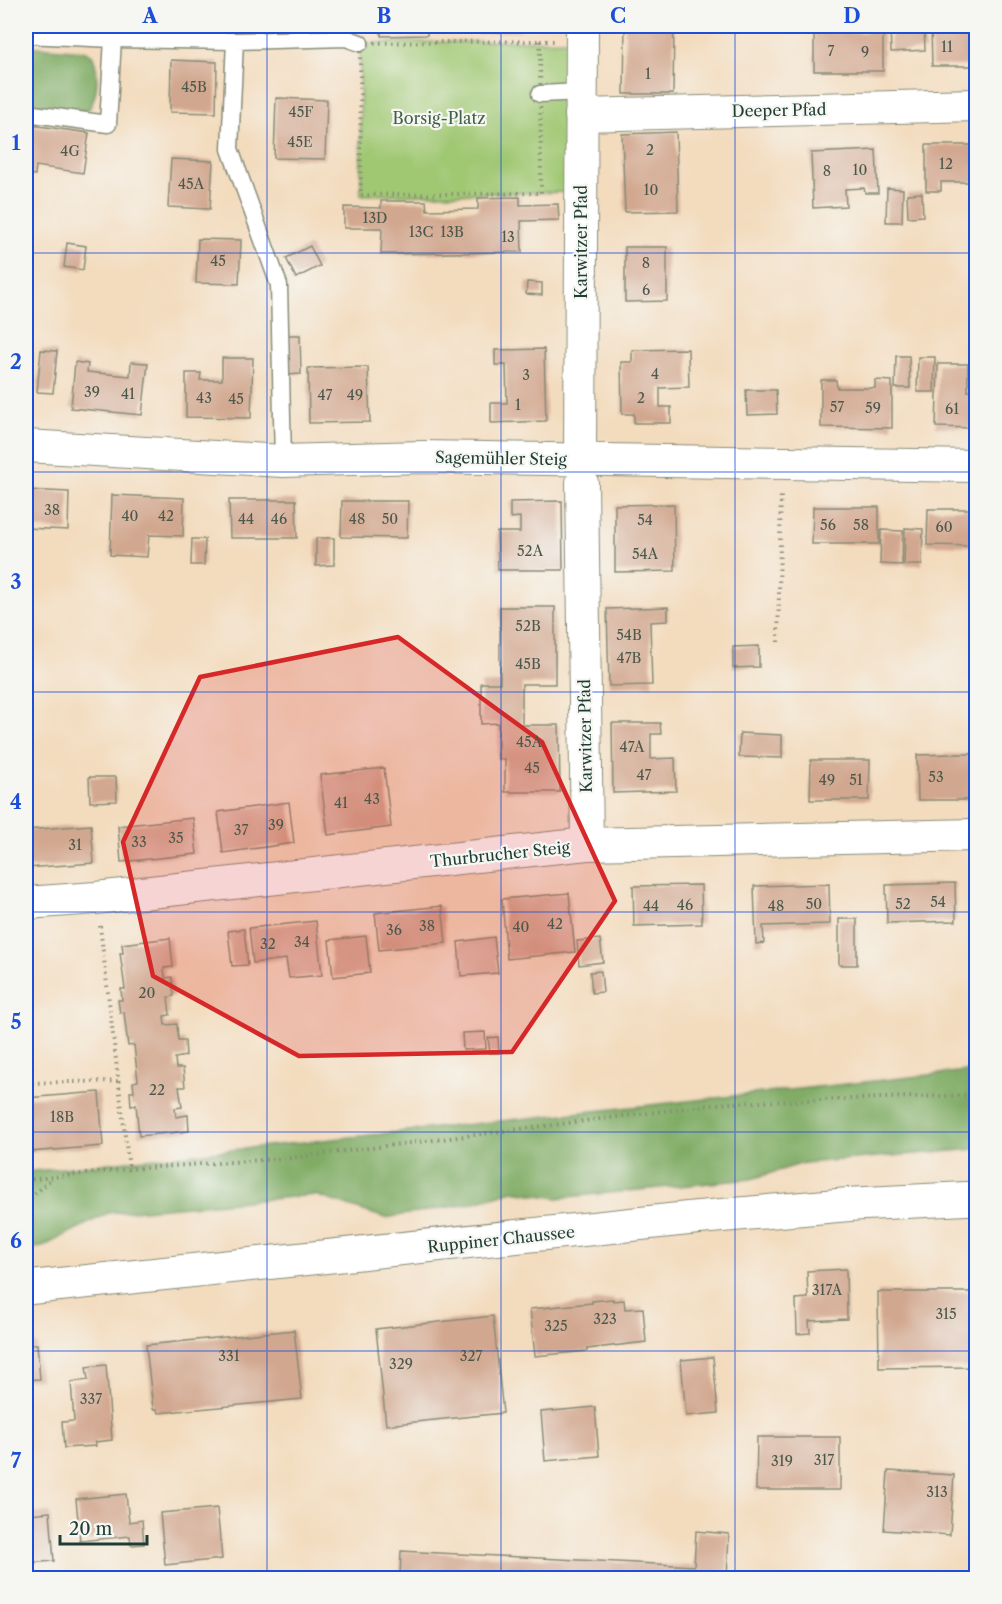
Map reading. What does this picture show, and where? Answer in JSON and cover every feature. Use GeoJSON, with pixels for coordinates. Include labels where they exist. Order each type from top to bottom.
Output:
{"type":"FeatureCollection","features":[{"type":"Feature","properties":{"kind":"main road","name":"Ruppiner Chaussee"},"geometry":{"type":"LineString","coordinates":[[26,1288],[693,1218],[855,1204],[976,1198]]}},
{"type":"Feature","properties":{"kind":"street","name":"Karwitzer Pfad"},"geometry":{"type":"LineString","coordinates":[[582,26],[581,471],[587,844]]}},
{"type":"Feature","properties":{"kind":"street","name":"Deeper Pfad"},"geometry":{"type":"LineString","coordinates":[[581,104],[976,105]]}},
{"type":"Feature","properties":{"kind":"street","name":"Sagemühler Steig"},"geometry":{"type":"LineString","coordinates":[[26,446],[283,462],[422,457],[581,471],[782,464],[976,466]]}},
{"type":"Feature","properties":{"kind":"street","name":"Thurbrucher Steig"},"geometry":{"type":"LineString","coordinates":[[26,903],[96,898],[587,844],[976,835]]}},
{"type":"Feature","properties":{"kind":"lane"},"geometry":{"type":"LineString","coordinates":[[26,35],[235,41],[346,38],[360,43]]}},
{"type":"Feature","properties":{"kind":"lane"},"geometry":{"type":"LineString","coordinates":[[26,113],[108,124],[113,39]]}},
{"type":"Feature","properties":{"kind":"lane"},"geometry":{"type":"LineString","coordinates":[[235,41],[230,149],[279,285],[283,462]]}},
{"type":"Feature","properties":{"kind":"lane"},"geometry":{"type":"LineString","coordinates":[[540,94],[581,104]]}},
{"type":"Feature","properties":{"kind":"path"},"geometry":{"type":"LineString","coordinates":[[540,41],[540,94],[541,193],[361,195],[360,43],[540,41]]}},
{"type":"Feature","properties":{"kind":"path"},"geometry":{"type":"LineString","coordinates":[[778,642],[782,464]]}},
{"type":"Feature","properties":{"kind":"path"},"geometry":{"type":"LineString","coordinates":[[96,898],[129,1169]]}},
{"type":"Feature","properties":{"kind":"path"},"geometry":{"type":"LineString","coordinates":[[26,1083],[120,1081]]}},
{"type":"Feature","properties":{"kind":"path"},"geometry":{"type":"LineString","coordinates":[[26,1180],[129,1169],[291,1158],[727,1103],[976,1095]]}},
{"type":"Feature","properties":{"kind":"path"},"geometry":{"type":"LineString","coordinates":[[26,1202],[52,1178]]}},
{"type":"Feature","properties":{"kind":"highlighted area"},"geometry":{"type":"Polygon","coordinates":[[[398,637],[542,742],[615,901],[512,1052],[299,1056],[153,976],[123,842],[200,677],[398,637]]]}},
{"type":"Feature","properties":{"kind":"green space","name":"Borsig-Platz"},"geometry":{"type":"Polygon","coordinates":[[[581,40],[581,192],[361,195],[360,43],[581,40]]]}},
{"type":"Feature","properties":{"kind":"green space"},"geometry":{"type":"Polygon","coordinates":[[[26,46],[83,51],[92,55],[95,61],[97,82],[89,109],[77,111],[26,104],[26,46]]]}},
{"type":"Feature","properties":{"kind":"green space"},"geometry":{"type":"Polygon","coordinates":[[[976,1070],[976,1149],[804,1163],[751,1179],[557,1198],[513,1191],[472,1203],[385,1218],[315,1195],[108,1213],[42,1247],[26,1249],[26,1172],[976,1070]]]}},
{"type":"Feature","properties":{"kind":"building"},"geometry":{"type":"Polygon","coordinates":[[[345,26],[427,26],[427,35],[381,36],[381,28],[345,28],[345,26]]]}},
{"type":"Feature","properties":{"kind":"building"},"geometry":{"type":"Polygon","coordinates":[[[478,26],[519,26],[520,31],[478,33],[478,26]]]}},
{"type":"Feature","properties":{"kind":"building"},"geometry":{"type":"Polygon","coordinates":[[[625,26],[674,26],[673,94],[624,94],[625,26]]]}},
{"type":"Feature","properties":{"kind":"building"},"geometry":{"type":"Polygon","coordinates":[[[814,26],[827,26],[827,32],[866,32],[867,26],[883,26],[883,71],[814,71],[814,26]]]}},
{"type":"Feature","properties":{"kind":"building"},"geometry":{"type":"Polygon","coordinates":[[[890,26],[924,26],[925,50],[891,52],[890,26]]]}},
{"type":"Feature","properties":{"kind":"building"},"geometry":{"type":"Polygon","coordinates":[[[931,26],[976,28],[976,66],[932,66],[931,26]]]}},
{"type":"Feature","properties":{"kind":"building"},"geometry":{"type":"Polygon","coordinates":[[[171,60],[217,62],[216,113],[170,112],[171,60]]]}},
{"type":"Feature","properties":{"kind":"building"},"geometry":{"type":"Polygon","coordinates":[[[276,98],[327,100],[325,159],[274,158],[276,98]]]}},
{"type":"Feature","properties":{"kind":"building"},"geometry":{"type":"Polygon","coordinates":[[[31,125],[89,133],[83,173],[36,166],[35,175],[26,174],[26,135],[29,135],[31,125]]]}},
{"type":"Feature","properties":{"kind":"building"},"geometry":{"type":"Polygon","coordinates":[[[676,132],[678,211],[625,212],[622,134],[676,132]]]}},
{"type":"Feature","properties":{"kind":"building"},"geometry":{"type":"Polygon","coordinates":[[[926,145],[976,145],[976,182],[941,182],[941,191],[926,191],[926,145]]]}},
{"type":"Feature","properties":{"kind":"building"},"geometry":{"type":"Polygon","coordinates":[[[876,150],[878,193],[865,193],[864,188],[845,189],[846,206],[813,208],[811,153],[876,150]]]}},
{"type":"Feature","properties":{"kind":"building"},"geometry":{"type":"Polygon","coordinates":[[[171,159],[213,161],[210,209],[168,207],[171,159]]]}},
{"type":"Feature","properties":{"kind":"building"},"geometry":{"type":"Polygon","coordinates":[[[887,188],[903,189],[902,222],[886,222],[887,188]]]}},
{"type":"Feature","properties":{"kind":"building"},"geometry":{"type":"Polygon","coordinates":[[[922,193],[923,216],[908,217],[907,194],[922,193]]]}},
{"type":"Feature","properties":{"kind":"building"},"geometry":{"type":"Polygon","coordinates":[[[520,197],[520,205],[558,204],[559,220],[521,221],[522,252],[381,254],[382,228],[344,228],[344,207],[381,208],[381,201],[426,201],[427,210],[478,209],[478,198],[520,197]]]}},
{"type":"Feature","properties":{"kind":"building"},"geometry":{"type":"Polygon","coordinates":[[[198,239],[241,240],[239,284],[196,283],[198,239]]]}},
{"type":"Feature","properties":{"kind":"building"},"geometry":{"type":"Polygon","coordinates":[[[67,243],[86,246],[83,270],[64,267],[67,243]]]}},
{"type":"Feature","properties":{"kind":"building"},"geometry":{"type":"Polygon","coordinates":[[[310,246],[320,266],[296,278],[286,258],[310,246]]]}},
{"type":"Feature","properties":{"kind":"building"},"geometry":{"type":"Polygon","coordinates":[[[625,247],[667,247],[667,301],[625,302],[625,247]]]}},
{"type":"Feature","properties":{"kind":"building"},"geometry":{"type":"Polygon","coordinates":[[[527,282],[542,283],[542,295],[526,294],[527,282]]]}},
{"type":"Feature","properties":{"kind":"building"},"geometry":{"type":"Polygon","coordinates":[[[286,335],[300,335],[301,374],[287,375],[286,335]]]}},
{"type":"Feature","properties":{"kind":"building"},"geometry":{"type":"Polygon","coordinates":[[[544,349],[546,421],[491,423],[491,403],[507,403],[506,365],[495,365],[495,350],[544,349]]]}},
{"type":"Feature","properties":{"kind":"building"},"geometry":{"type":"Polygon","coordinates":[[[688,349],[689,387],[660,388],[660,407],[671,407],[671,423],[634,423],[634,414],[622,414],[621,362],[632,362],[632,350],[688,349]]]}},
{"type":"Feature","properties":{"kind":"building"},"geometry":{"type":"Polygon","coordinates":[[[41,350],[57,351],[53,393],[37,392],[41,350]]]}},
{"type":"Feature","properties":{"kind":"building"},"geometry":{"type":"Polygon","coordinates":[[[26,353],[33,354],[28,403],[26,403],[26,353]]]}},
{"type":"Feature","properties":{"kind":"building"},"geometry":{"type":"Polygon","coordinates":[[[896,356],[909,356],[910,388],[895,388],[896,356]]]}},
{"type":"Feature","properties":{"kind":"building"},"geometry":{"type":"Polygon","coordinates":[[[918,357],[935,357],[934,392],[917,392],[918,357]]]}},
{"type":"Feature","properties":{"kind":"building"},"geometry":{"type":"Polygon","coordinates":[[[222,358],[253,358],[251,418],[186,417],[186,373],[201,373],[200,380],[222,380],[222,358]]]}},
{"type":"Feature","properties":{"kind":"building"},"geometry":{"type":"Polygon","coordinates":[[[75,362],[88,364],[87,372],[130,376],[131,362],[148,363],[142,415],[71,408],[75,362]]]}},
{"type":"Feature","properties":{"kind":"building"},"geometry":{"type":"Polygon","coordinates":[[[938,364],[968,364],[968,391],[976,391],[976,428],[936,427],[938,364]]]}},
{"type":"Feature","properties":{"kind":"building"},"geometry":{"type":"Polygon","coordinates":[[[368,367],[370,422],[309,423],[308,368],[368,367]]]}},
{"type":"Feature","properties":{"kind":"building"},"geometry":{"type":"Polygon","coordinates":[[[821,380],[836,380],[837,388],[875,388],[875,380],[892,381],[892,428],[821,427],[821,380]]]}},
{"type":"Feature","properties":{"kind":"building"},"geometry":{"type":"Polygon","coordinates":[[[746,390],[776,390],[777,414],[747,415],[746,390]]]}},
{"type":"Feature","properties":{"kind":"building"},"geometry":{"type":"Polygon","coordinates":[[[26,490],[69,492],[68,530],[26,528],[26,490]]]}},
{"type":"Feature","properties":{"kind":"building"},"geometry":{"type":"Polygon","coordinates":[[[112,495],[184,498],[183,536],[149,535],[147,557],[110,555],[112,495]]]}},
{"type":"Feature","properties":{"kind":"building"},"geometry":{"type":"Polygon","coordinates":[[[229,500],[296,500],[297,538],[230,538],[229,500]]]}},
{"type":"Feature","properties":{"kind":"building"},"geometry":{"type":"Polygon","coordinates":[[[342,501],[408,501],[407,538],[341,537],[342,501]]]}},
{"type":"Feature","properties":{"kind":"building"},"geometry":{"type":"Polygon","coordinates":[[[562,501],[563,570],[498,570],[497,532],[520,532],[520,517],[510,518],[510,502],[562,501]]]}},
{"type":"Feature","properties":{"kind":"building"},"geometry":{"type":"Polygon","coordinates":[[[674,504],[675,571],[615,572],[615,505],[674,504]]]}},
{"type":"Feature","properties":{"kind":"building"},"geometry":{"type":"Polygon","coordinates":[[[813,507],[879,507],[879,544],[812,544],[813,507]]]}},
{"type":"Feature","properties":{"kind":"building"},"geometry":{"type":"Polygon","coordinates":[[[928,509],[976,509],[976,546],[927,545],[928,509]]]}},
{"type":"Feature","properties":{"kind":"building"},"geometry":{"type":"Polygon","coordinates":[[[905,528],[923,529],[922,565],[904,565],[905,528]]]}},
{"type":"Feature","properties":{"kind":"building"},"geometry":{"type":"Polygon","coordinates":[[[881,530],[903,531],[902,565],[880,564],[881,530]]]}},
{"type":"Feature","properties":{"kind":"building"},"geometry":{"type":"Polygon","coordinates":[[[316,538],[334,538],[334,565],[316,566],[316,538]]]}},
{"type":"Feature","properties":{"kind":"building"},"geometry":{"type":"Polygon","coordinates":[[[192,539],[205,539],[204,565],[191,565],[192,539]]]}},
{"type":"Feature","properties":{"kind":"building"},"geometry":{"type":"Polygon","coordinates":[[[500,607],[555,607],[555,684],[522,684],[522,725],[559,725],[560,792],[505,792],[505,759],[498,759],[498,723],[481,724],[481,683],[500,683],[500,607]]]}},
{"type":"Feature","properties":{"kind":"building"},"geometry":{"type":"Polygon","coordinates":[[[668,607],[668,621],[650,622],[652,685],[609,686],[607,609],[668,607]]]}},
{"type":"Feature","properties":{"kind":"building"},"geometry":{"type":"Polygon","coordinates":[[[759,646],[759,667],[733,668],[733,647],[759,646]]]}},
{"type":"Feature","properties":{"kind":"building"},"geometry":{"type":"Polygon","coordinates":[[[612,723],[660,723],[661,734],[651,734],[651,759],[675,758],[676,791],[613,793],[612,723]]]}},
{"type":"Feature","properties":{"kind":"building"},"geometry":{"type":"Polygon","coordinates":[[[740,733],[782,735],[782,758],[739,757],[740,733]]]}},
{"type":"Feature","properties":{"kind":"building"},"geometry":{"type":"Polygon","coordinates":[[[976,754],[976,800],[918,800],[917,755],[976,754]]]}},
{"type":"Feature","properties":{"kind":"building"},"geometry":{"type":"Polygon","coordinates":[[[811,760],[870,760],[869,800],[810,800],[811,760]]]}},
{"type":"Feature","properties":{"kind":"building"},"geometry":{"type":"Polygon","coordinates":[[[384,768],[391,827],[328,835],[320,775],[384,768]]]}},
{"type":"Feature","properties":{"kind":"building"},"geometry":{"type":"Polygon","coordinates":[[[89,777],[116,777],[117,801],[90,802],[89,777]]]}},
{"type":"Feature","properties":{"kind":"building"},"geometry":{"type":"Polygon","coordinates":[[[289,802],[294,843],[223,853],[218,812],[289,802]]]}},
{"type":"Feature","properties":{"kind":"building"},"geometry":{"type":"Polygon","coordinates":[[[193,818],[197,854],[121,862],[118,826],[193,818]]]}},
{"type":"Feature","properties":{"kind":"building"},"geometry":{"type":"Polygon","coordinates":[[[91,825],[94,863],[26,868],[26,830],[91,825]]]}},
{"type":"Feature","properties":{"kind":"building"},"geometry":{"type":"Polygon","coordinates":[[[955,883],[956,921],[887,923],[886,885],[955,883]]]}},
{"type":"Feature","properties":{"kind":"building"},"geometry":{"type":"Polygon","coordinates":[[[829,884],[830,924],[763,926],[764,943],[756,944],[754,886],[829,884]]]}},
{"type":"Feature","properties":{"kind":"building"},"geometry":{"type":"Polygon","coordinates":[[[701,885],[702,924],[634,926],[633,886],[701,885]]]}},
{"type":"Feature","properties":{"kind":"building"},"geometry":{"type":"Polygon","coordinates":[[[569,893],[575,952],[507,959],[502,899],[569,893]]]}},
{"type":"Feature","properties":{"kind":"building"},"geometry":{"type":"Polygon","coordinates":[[[442,906],[446,943],[379,950],[375,913],[442,906]]]}},
{"type":"Feature","properties":{"kind":"building"},"geometry":{"type":"Polygon","coordinates":[[[839,919],[857,919],[857,965],[839,965],[839,919]]]}},
{"type":"Feature","properties":{"kind":"building"},"geometry":{"type":"Polygon","coordinates":[[[316,921],[322,975],[289,978],[286,959],[253,963],[249,928],[316,921]]]}},
{"type":"Feature","properties":{"kind":"building"},"geometry":{"type":"Polygon","coordinates":[[[244,929],[248,965],[232,966],[228,931],[244,929]]]}},
{"type":"Feature","properties":{"kind":"building"},"geometry":{"type":"Polygon","coordinates":[[[366,936],[370,973],[333,977],[329,940],[366,936]]]}},
{"type":"Feature","properties":{"kind":"building"},"geometry":{"type":"Polygon","coordinates":[[[494,937],[498,973],[461,976],[458,942],[494,937]]]}},
{"type":"Feature","properties":{"kind":"building"},"geometry":{"type":"Polygon","coordinates":[[[170,938],[173,967],[164,968],[165,978],[172,977],[174,996],[168,997],[170,1015],[164,1016],[165,1025],[177,1024],[178,1040],[185,1040],[186,1056],[175,1058],[176,1068],[183,1068],[185,1087],[179,1087],[182,1107],[175,1108],[176,1117],[188,1115],[189,1131],[139,1136],[136,1105],[131,1106],[130,1092],[134,1092],[133,1082],[138,1081],[134,1045],[128,1046],[124,1012],[120,1013],[118,1000],[122,1000],[121,989],[125,989],[120,953],[123,953],[122,944],[170,938]]]}},
{"type":"Feature","properties":{"kind":"building"},"geometry":{"type":"Polygon","coordinates":[[[600,939],[603,962],[579,965],[577,941],[600,939]]]}},
{"type":"Feature","properties":{"kind":"building"},"geometry":{"type":"Polygon","coordinates":[[[601,971],[603,992],[592,993],[590,972],[601,971]]]}},
{"type":"Feature","properties":{"kind":"building"},"geometry":{"type":"Polygon","coordinates":[[[485,1032],[486,1049],[463,1050],[462,1033],[485,1032]]]}},
{"type":"Feature","properties":{"kind":"building"},"geometry":{"type":"Polygon","coordinates":[[[498,1037],[499,1053],[490,1053],[488,1038],[498,1037]]]}},
{"type":"Feature","properties":{"kind":"building"},"geometry":{"type":"Polygon","coordinates":[[[99,1092],[103,1146],[29,1152],[30,1160],[26,1161],[26,1098],[99,1092]]]}},
{"type":"Feature","properties":{"kind":"building"},"geometry":{"type":"Polygon","coordinates":[[[846,1269],[847,1319],[809,1321],[810,1333],[797,1334],[796,1299],[808,1298],[807,1271],[846,1269]]]}},
{"type":"Feature","properties":{"kind":"building"},"geometry":{"type":"Polygon","coordinates":[[[878,1292],[973,1292],[974,1367],[879,1368],[878,1292]]]}},
{"type":"Feature","properties":{"kind":"building"},"geometry":{"type":"Polygon","coordinates":[[[613,1299],[613,1301],[624,1300],[625,1309],[643,1308],[646,1342],[535,1356],[530,1309],[613,1299]]]}},
{"type":"Feature","properties":{"kind":"building"},"geometry":{"type":"Polygon","coordinates":[[[493,1316],[503,1413],[386,1425],[376,1329],[493,1316]]]}},
{"type":"Feature","properties":{"kind":"building"},"geometry":{"type":"Polygon","coordinates":[[[294,1330],[302,1399],[158,1413],[157,1409],[153,1409],[146,1345],[294,1330]]]}},
{"type":"Feature","properties":{"kind":"building"},"geometry":{"type":"Polygon","coordinates":[[[37,1344],[40,1379],[26,1380],[26,1345],[37,1344]]]}},
{"type":"Feature","properties":{"kind":"building"},"geometry":{"type":"Polygon","coordinates":[[[713,1357],[718,1413],[686,1416],[681,1360],[713,1357]]]}},
{"type":"Feature","properties":{"kind":"building"},"geometry":{"type":"Polygon","coordinates":[[[106,1365],[112,1440],[95,1442],[96,1446],[64,1448],[62,1422],[74,1421],[71,1382],[88,1380],[86,1367],[106,1365]]]}},
{"type":"Feature","properties":{"kind":"building"},"geometry":{"type":"Polygon","coordinates":[[[595,1407],[599,1456],[545,1461],[541,1412],[595,1407]]]}},
{"type":"Feature","properties":{"kind":"building"},"geometry":{"type":"Polygon","coordinates":[[[757,1437],[840,1437],[840,1490],[756,1490],[757,1437]]]}},
{"type":"Feature","properties":{"kind":"building"},"geometry":{"type":"Polygon","coordinates":[[[888,1471],[954,1475],[950,1535],[884,1530],[888,1471]]]}},
{"type":"Feature","properties":{"kind":"building"},"geometry":{"type":"Polygon","coordinates":[[[126,1494],[129,1522],[142,1520],[144,1544],[131,1545],[130,1536],[80,1541],[76,1499],[126,1494]]]}},
{"type":"Feature","properties":{"kind":"building"},"geometry":{"type":"Polygon","coordinates":[[[217,1508],[222,1559],[165,1565],[160,1513],[217,1508]]]}},
{"type":"Feature","properties":{"kind":"building"},"geometry":{"type":"Polygon","coordinates":[[[26,1509],[29,1514],[50,1512],[54,1561],[26,1563],[26,1509]]]}},
{"type":"Feature","properties":{"kind":"building"},"geometry":{"type":"Polygon","coordinates":[[[696,1531],[729,1534],[727,1578],[400,1578],[401,1551],[694,1566],[696,1531]]]}}]}
